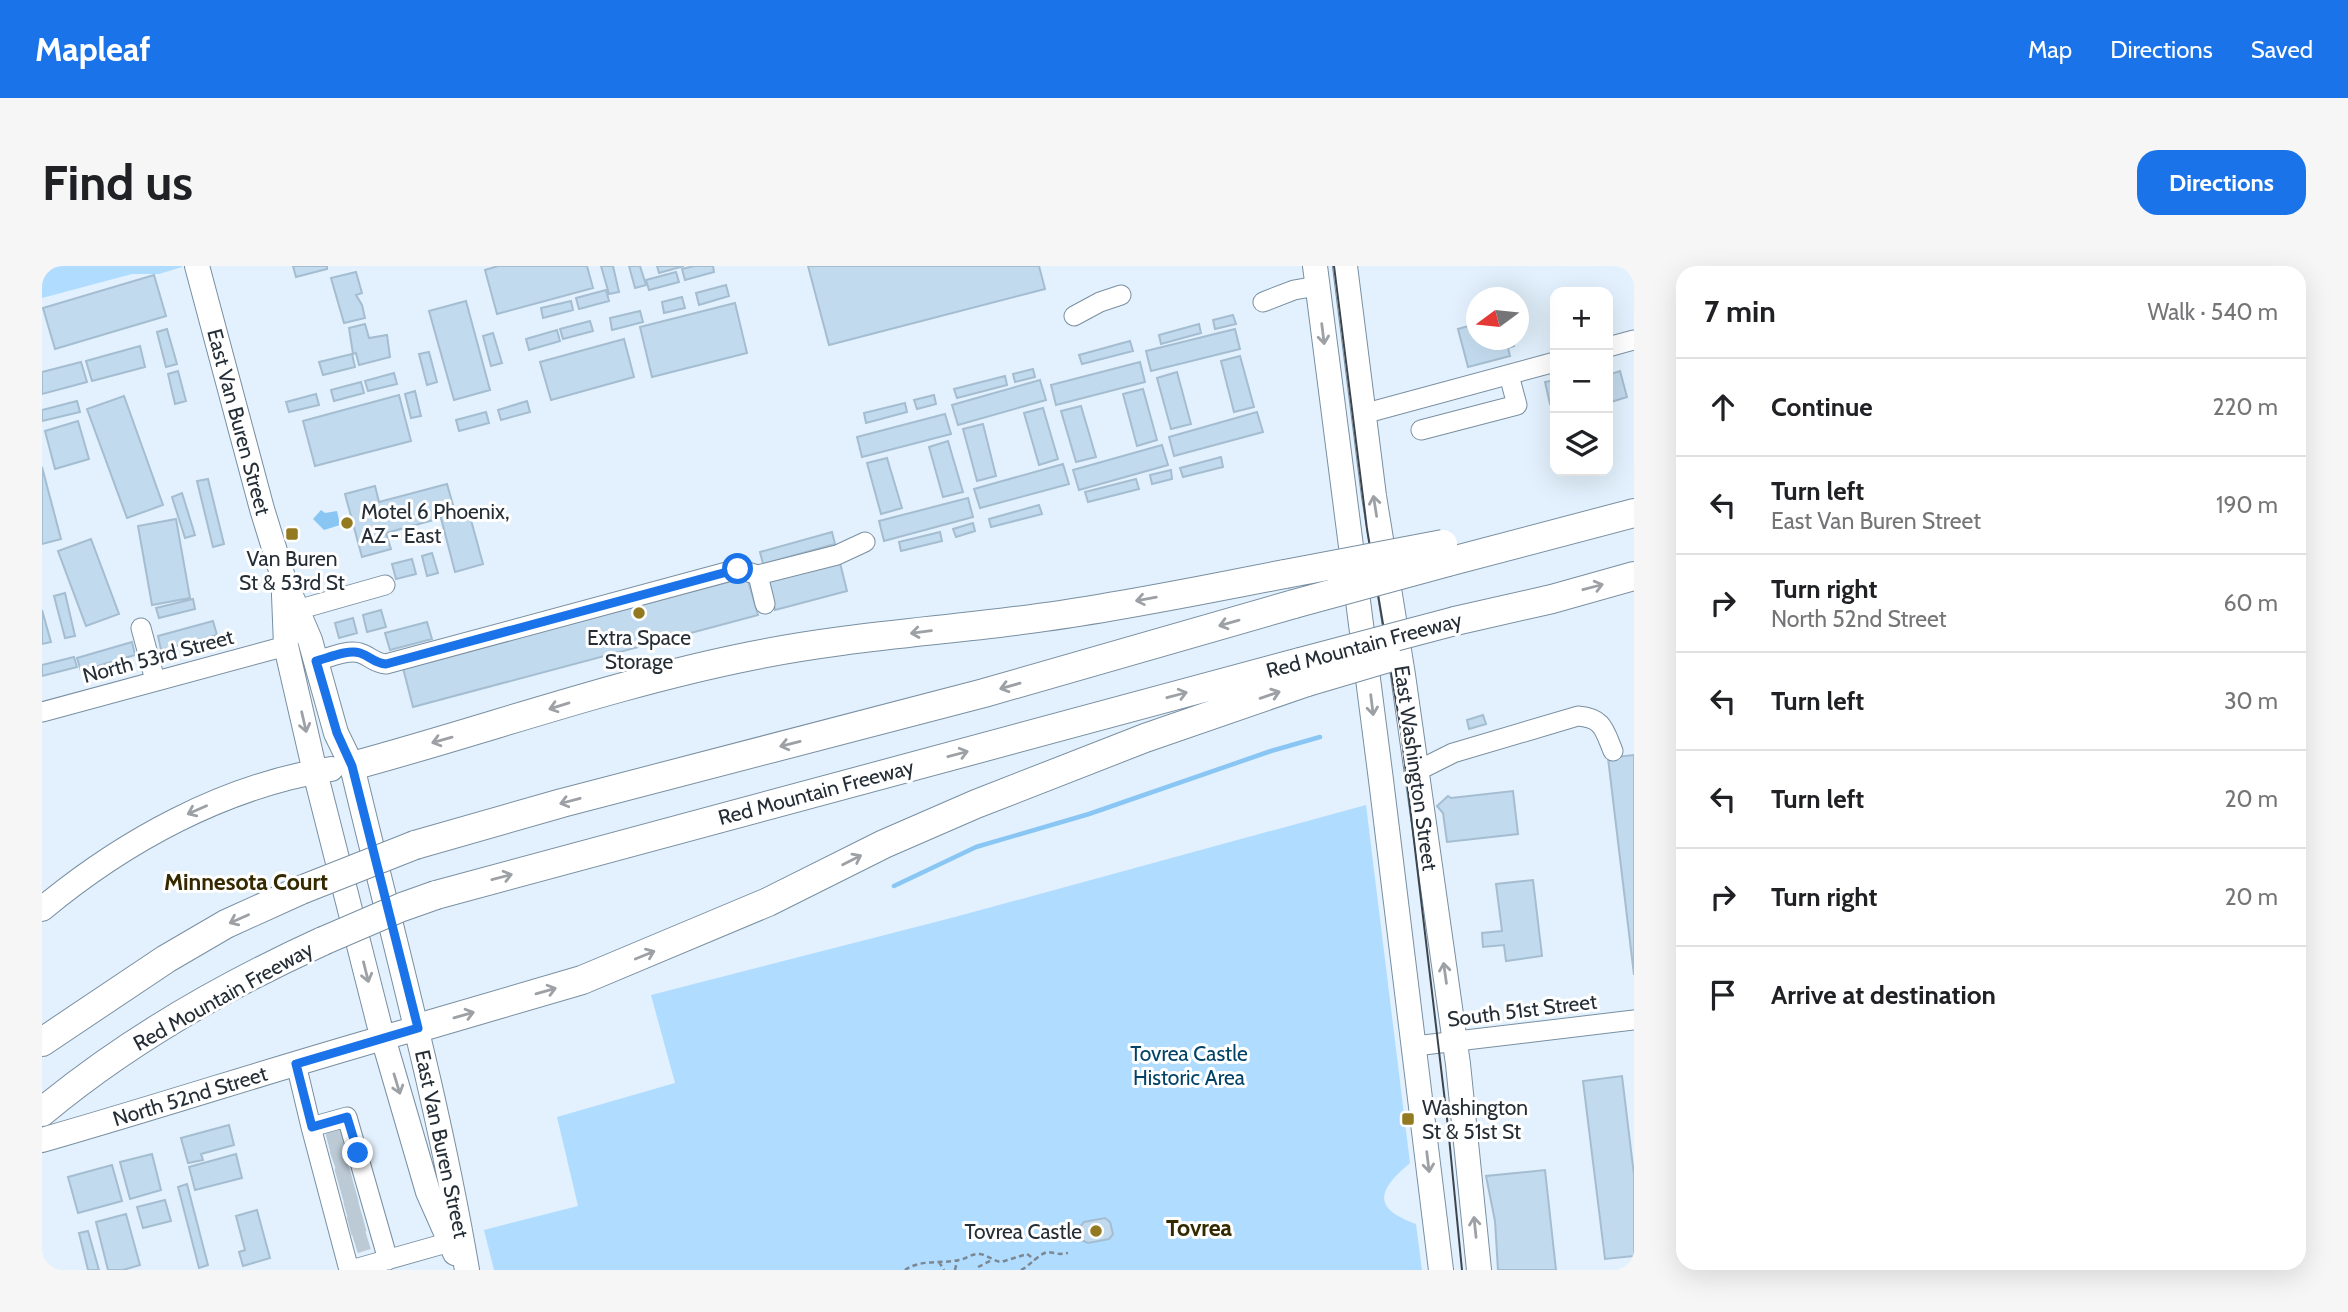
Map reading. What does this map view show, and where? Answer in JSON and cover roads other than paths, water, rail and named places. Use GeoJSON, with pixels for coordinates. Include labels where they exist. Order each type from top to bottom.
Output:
{"type":"FeatureCollection","features":[{"type":"Feature","properties":{"kind":"highway"},"geometry":{"type":"LineString","coordinates":[[352,766],[611,690],[743,657],[832,642],[1046,617],[1285,575],[1446,553],[1621,517]]}},
{"type":"Feature","properties":{"kind":"highway"},"geometry":{"type":"LineString","coordinates":[[42,1042],[166,959],[226,924],[301,890],[415,845],[562,803],[984,693],[1294,604],[1446,553]]}},
{"type":"Feature","properties":{"kind":"highway","name":"Red Mountain Freeway"},"geometry":{"type":"LineString","coordinates":[[42,1112],[91,1073],[198,1005],[273,964],[402,906],[436,895],[1303,672],[1634,576]]}},
{"type":"Feature","properties":{"kind":"highway"},"geometry":{"type":"LineString","coordinates":[[418,1028],[582,980],[768,902],[884,844],[976,804],[1303,672]]}},
{"type":"Feature","properties":{"kind":"main road","name":"East Van Buren Street"},"geometry":{"type":"LineString","coordinates":[[197,266],[262,509],[283,577],[316,661],[337,733],[352,766],[418,1028],[453,1188],[465,1270]]}},
{"type":"Feature","properties":{"kind":"main road","name":"East Washington Street"},"geometry":{"type":"LineString","coordinates":[[1345,266],[1363,414],[1455,1041],[1479,1270]]}},
{"type":"Feature","properties":{"kind":"main road","name":"East Washington Street"},"geometry":{"type":"LineString","coordinates":[[1316,276],[1415,1046],[1441,1270]]}},
{"type":"Feature","properties":{"kind":"main road","name":"East Van Buren Street"},"geometry":{"type":"LineString","coordinates":[[283,577],[286,646],[315,772],[383,1038],[428,1192],[465,1270]]}},
{"type":"Feature","properties":{"kind":"main road"},"geometry":{"type":"LineString","coordinates":[[43,905],[107,860],[176,820],[261,786],[352,766]]}},
{"type":"Feature","properties":{"kind":"main road","name":"North 52nd Street"},"geometry":{"type":"LineString","coordinates":[[42,1140],[418,1028]]}},
{"type":"Feature","properties":{"kind":"street"},"geometry":{"type":"LineString","coordinates":[[1262,302],[1294,290],[1316,276]]}},
{"type":"Feature","properties":{"kind":"street"},"geometry":{"type":"LineString","coordinates":[[1074,316],[1100,302],[1121,295]]}},
{"type":"Feature","properties":{"kind":"street"},"geometry":{"type":"LineString","coordinates":[[1613,346],[1634,340]]}},
{"type":"Feature","properties":{"kind":"street"},"geometry":{"type":"LineString","coordinates":[[1363,414],[1550,363]]}},
{"type":"Feature","properties":{"kind":"street"},"geometry":{"type":"LineString","coordinates":[[1421,430],[1517,405],[1509,375]]}},
{"type":"Feature","properties":{"kind":"street"},"geometry":{"type":"LineString","coordinates":[[316,661],[353,652],[362,653],[372,661],[386,664],[738,569],[758,575],[838,555],[864,542]]}},
{"type":"Feature","properties":{"kind":"street"},"geometry":{"type":"LineString","coordinates":[[758,575],[765,604]]}},
{"type":"Feature","properties":{"kind":"street"},"geometry":{"type":"LineString","coordinates":[[297,610],[385,585]]}},
{"type":"Feature","properties":{"kind":"street"},"geometry":{"type":"LineString","coordinates":[[141,628],[155,680]]}},
{"type":"Feature","properties":{"kind":"street","name":"North 53rd Street"},"geometry":{"type":"LineString","coordinates":[[42,712],[286,646]]}},
{"type":"Feature","properties":{"kind":"street"},"geometry":{"type":"LineString","coordinates":[[1416,771],[1453,753],[1578,716],[1593,717],[1601,724],[1613,751]]}},
{"type":"Feature","properties":{"kind":"street","name":"South 51st Street"},"geometry":{"type":"LineString","coordinates":[[1415,1046],[1634,1020]]}},
{"type":"Feature","properties":{"kind":"street"},"geometry":{"type":"LineString","coordinates":[[296,1064],[312,1127],[388,1260]]}},
{"type":"Feature","properties":{"kind":"street"},"geometry":{"type":"LineString","coordinates":[[312,1127],[347,1117],[350,1270],[450,1242]]}},
{"type":"Feature","properties":{"kind":"waterway"},"geometry":{"type":"LineString","coordinates":[[894,886],[976,847],[1089,814],[1271,751],[1320,737]]}},
{"type":"Feature","properties":{"kind":"tunnel"},"geometry":{"type":"LineString","coordinates":[[328,1143],[343,1139]]}},
{"type":"Feature","properties":{"kind":"tunnel"},"geometry":{"type":"LineString","coordinates":[[333,1161],[347,1156]]}},
{"type":"Feature","properties":{"kind":"tunnel"},"geometry":{"type":"LineString","coordinates":[[337,1178],[351,1174]]}},
{"type":"Feature","properties":{"kind":"tunnel"},"geometry":{"type":"LineString","coordinates":[[342,1196],[356,1192]]}},
{"type":"Feature","properties":{"kind":"tunnel"},"geometry":{"type":"LineString","coordinates":[[346,1212],[360,1208]]}},
{"type":"Feature","properties":{"kind":"tunnel"},"geometry":{"type":"LineString","coordinates":[[349,1226],[364,1222]]}},
{"type":"Feature","properties":{"kind":"tunnel"},"geometry":{"type":"LineString","coordinates":[[355,1244],[368,1240]]}},
{"type":"Feature","properties":{"kind":"tram line"},"geometry":{"type":"LineString","coordinates":[[1334,266],[1367,529],[1401,731],[1448,1127],[1462,1270]]}},
{"type":"Feature","properties":{"kind":"place","name":"Motel 6 Phoenix, AZ - East"},"geometry":{"type":"Point","coordinates":[347,523]}},
{"type":"Feature","properties":{"kind":"place","name":"Van Buren St & 53rd St"},"geometry":{"type":"Point","coordinates":[292,534]}},
{"type":"Feature","properties":{"kind":"place","name":"Extra Space Storage"},"geometry":{"type":"Point","coordinates":[639,613]}},
{"type":"Feature","properties":{"kind":"place","name":"Washington St & 51st St"},"geometry":{"type":"Point","coordinates":[1408,1119]}},
{"type":"Feature","properties":{"kind":"place","name":"Tovrea Castle"},"geometry":{"type":"Point","coordinates":[1096,1231]}},
{"type":"Feature","properties":{"kind":"district","name":"Minnesota Court"},"geometry":{"type":"Point","coordinates":[246,882]}},
{"type":"Feature","properties":{"kind":"district","name":"Tovrea"},"geometry":{"type":"Point","coordinates":[1199,1228]}},
{"type":"Feature","properties":{"kind":"park label","name":"Tovrea Castle Historic Area"},"geometry":{"type":"Point","coordinates":[1189,1065]}}]}
